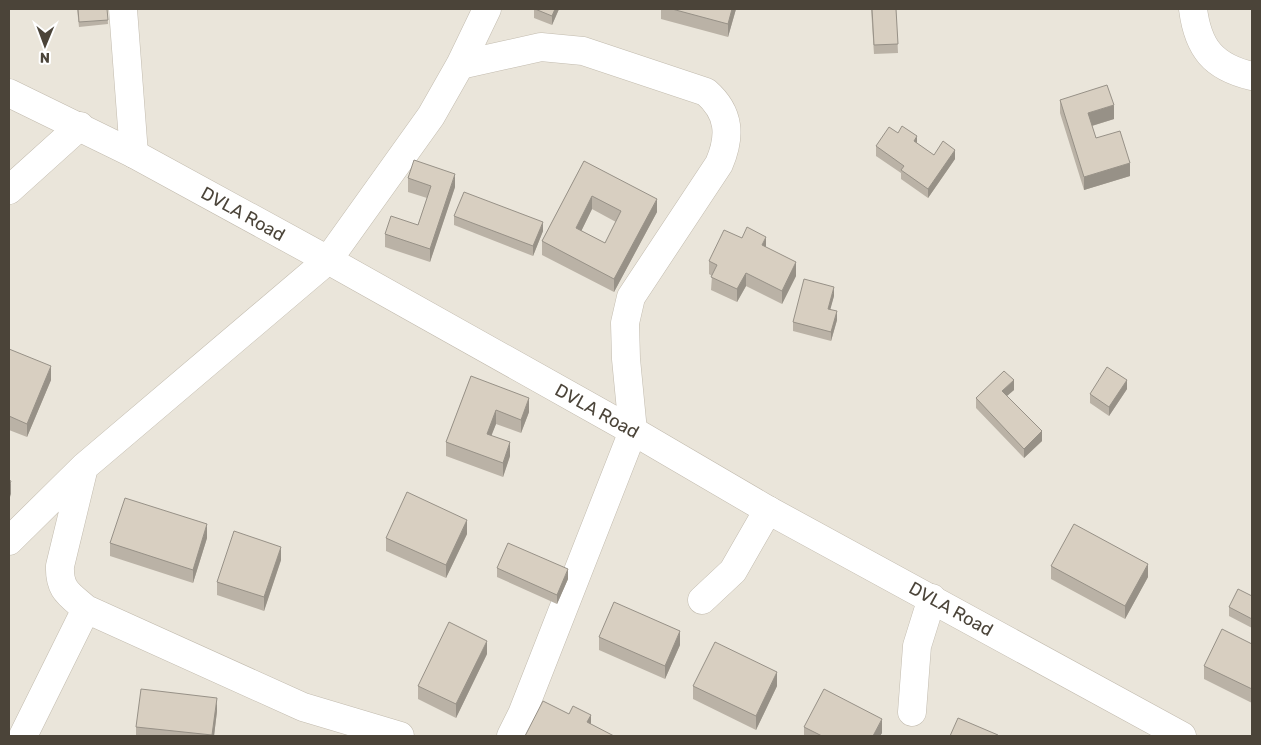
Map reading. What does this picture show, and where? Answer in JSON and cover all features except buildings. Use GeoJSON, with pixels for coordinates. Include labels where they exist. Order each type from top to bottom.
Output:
{"type":"FeatureCollection","features":[{"type":"Feature","properties":{"kind":"street"},"geometry":{"type":"LineString","coordinates":[[123,9],[134,154]]}},
{"type":"Feature","properties":{"kind":"street"},"geometry":{"type":"LineString","coordinates":[[9,541],[84,467],[328,260],[432,116],[460,65],[487,9]]}},
{"type":"Feature","properties":{"kind":"street"},"geometry":{"type":"LineString","coordinates":[[1193,9],[1195,30],[1203,47],[1225,67],[1252,76]]}},
{"type":"Feature","properties":{"kind":"street"},"geometry":{"type":"LineString","coordinates":[[460,65],[541,47],[583,51],[706,92],[720,104],[725,121],[726,146],[719,164],[631,297],[625,323],[626,358],[633,431],[511,736]]}},
{"type":"Feature","properties":{"kind":"street","name":"DVLA Road"},"geometry":{"type":"LineString","coordinates":[[9,93],[134,154],[328,260],[633,431],[768,510],[1182,736]]}},
{"type":"Feature","properties":{"kind":"street"},"geometry":{"type":"LineString","coordinates":[[9,190],[80,126]]}},
{"type":"Feature","properties":{"kind":"street"},"geometry":{"type":"LineString","coordinates":[[84,467],[60,566],[60,580],[64,590],[86,609],[295,704],[400,736]]}},
{"type":"Feature","properties":{"kind":"street"},"geometry":{"type":"LineString","coordinates":[[702,600],[733,571],[768,510]]}},
{"type":"Feature","properties":{"kind":"street"},"geometry":{"type":"LineString","coordinates":[[912,712],[917,646],[932,598]]}},
{"type":"Feature","properties":{"kind":"street"},"geometry":{"type":"LineString","coordinates":[[23,736],[86,609]]}},
{"type":"Feature","properties":{"kind":"shaded area"},"geometry":{"type":"Polygon","coordinates":[[[9,9],[1252,9],[1252,736],[9,736],[9,9]]]}}]}
